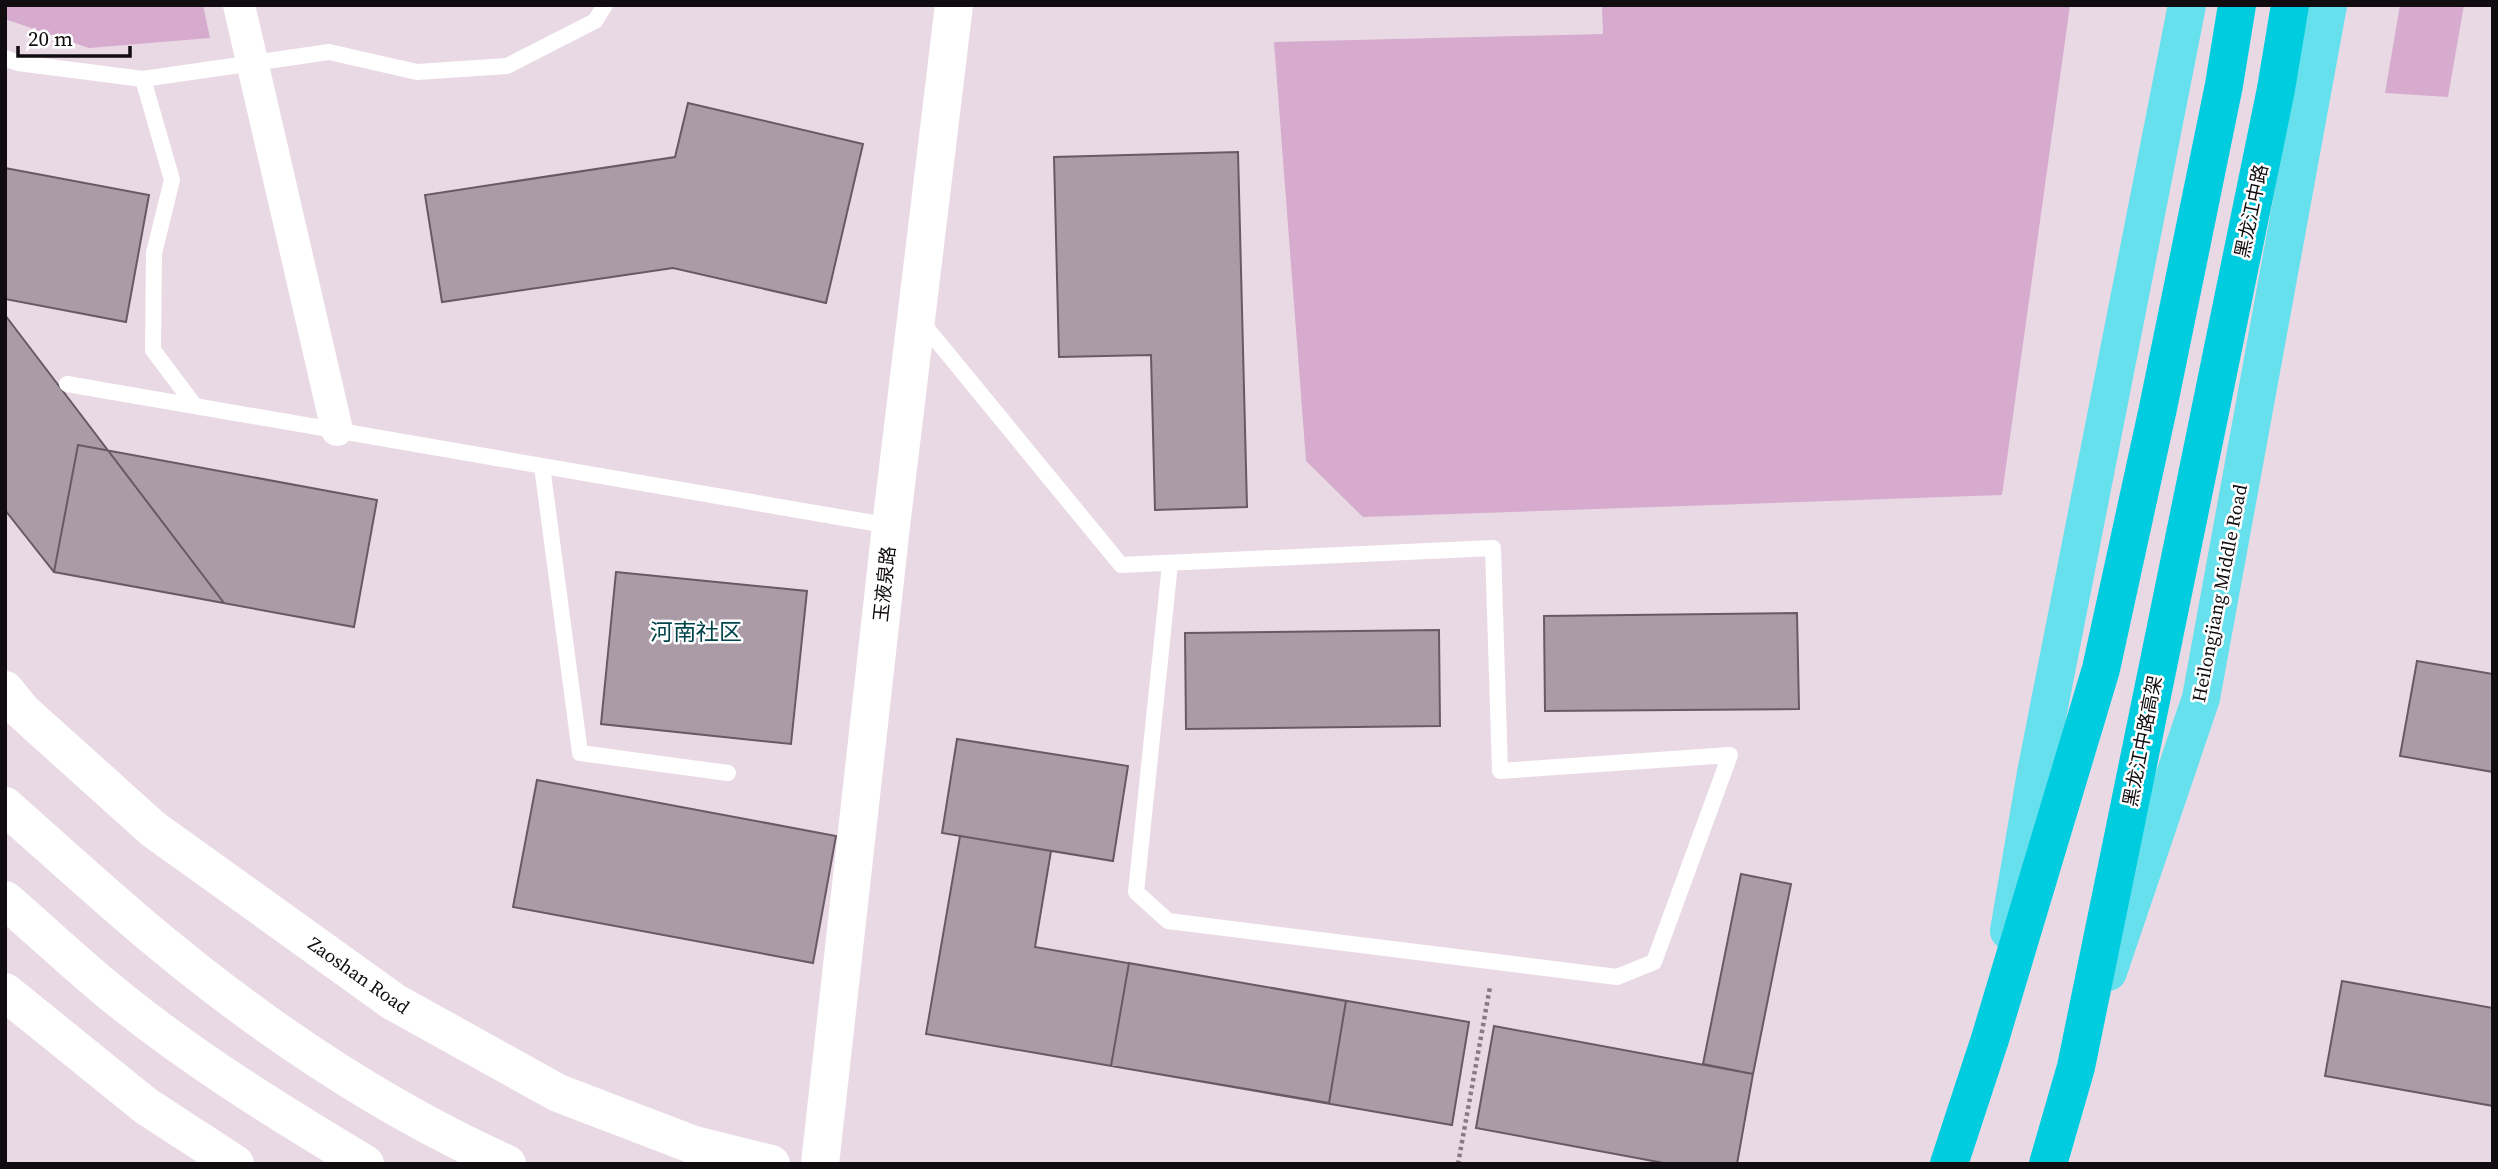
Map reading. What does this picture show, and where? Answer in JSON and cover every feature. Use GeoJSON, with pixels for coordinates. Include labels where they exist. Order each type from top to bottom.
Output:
{"type":"FeatureCollection","features":[{"type":"Feature","properties":{"kind":"highway"},"geometry":{"type":"LineString","coordinates":[[1950,1164],[2101,669],[2158,408],[2224,85],[2237,5]]}},
{"type":"Feature","properties":{"kind":"highway","name":"黑龙江中路"},"geometry":{"type":"LineString","coordinates":[[2209,416],[2290,5]]}},
{"type":"Feature","properties":{"kind":"highway","name":"黑龙江中路高架"},"geometry":{"type":"LineString","coordinates":[[2076,1067],[2209,416]]}},
{"type":"Feature","properties":{"kind":"highway","name":"Heilongjiang Middle Road"},"geometry":{"type":"LineString","coordinates":[[2048,1164],[2076,1067]]}},
{"type":"Feature","properties":{"kind":"main road"},"geometry":{"type":"LineString","coordinates":[[1990,1039],[2039,759],[2188,5]]}},
{"type":"Feature","properties":{"kind":"main road","name":"Heilongjiang Middle Road"},"geometry":{"type":"LineString","coordinates":[[2076,1067],[2201,698],[2328,5]]}},
{"type":"Feature","properties":{"kind":"street"},"geometry":{"type":"LineString","coordinates":[[239,5],[337,430]]}},
{"type":"Feature","properties":{"kind":"street","name":"玉液泉路"},"geometry":{"type":"LineString","coordinates":[[820,1164],[891,526],[954,5]]}},
{"type":"Feature","properties":{"kind":"street","name":"Zaoshan Road"},"geometry":{"type":"LineString","coordinates":[[5,690],[22,711],[153,829],[394,1002],[558,1093],[694,1145],[771,1164]]}},
{"type":"Feature","properties":{"kind":"street"},"geometry":{"type":"LineString","coordinates":[[5,806],[141,926],[222,991],[320,1061],[449,1138],[507,1164]]}},
{"type":"Feature","properties":{"kind":"street"},"geometry":{"type":"LineString","coordinates":[[5,900],[110,992],[192,1054],[282,1114],[365,1164]]}},
{"type":"Feature","properties":{"kind":"street"},"geometry":{"type":"LineString","coordinates":[[5,992],[145,1106],[235,1164]]}},
{"type":"Feature","properties":{"kind":"lane"},"geometry":{"type":"LineString","coordinates":[[5,58],[18,63],[143,79],[329,52],[417,72],[507,66],[595,21],[604,5]]}},
{"type":"Feature","properties":{"kind":"lane"},"geometry":{"type":"LineString","coordinates":[[143,79],[172,180],[153,253],[153,351],[195,406]]}},
{"type":"Feature","properties":{"kind":"lane"},"geometry":{"type":"LineString","coordinates":[[916,315],[1121,565],[1493,548],[1500,771],[1730,755],[1654,962],[1617,977],[1168,921],[1136,892],[1170,564]]}},
{"type":"Feature","properties":{"kind":"lane"},"geometry":{"type":"LineString","coordinates":[[67,384],[891,526]]}},
{"type":"Feature","properties":{"kind":"lane"},"geometry":{"type":"LineString","coordinates":[[542,466],[580,753],[728,773]]}},
{"type":"Feature","properties":{"kind":"path"},"geometry":{"type":"LineString","coordinates":[[1458,1164],[1494,962]]}},
{"type":"Feature","properties":{"kind":"shaded area"},"geometry":{"type":"Polygon","coordinates":[[[5,5],[203,5],[210,38],[89,48],[5,19],[5,5]]]}},
{"type":"Feature","properties":{"kind":"shaded area"},"geometry":{"type":"Polygon","coordinates":[[[1602,5],[2070,5],[2002,495],[1363,517],[1306,461],[1274,42],[1603,34],[1602,5]]]}},
{"type":"Feature","properties":{"kind":"shaded area"},"geometry":{"type":"Polygon","coordinates":[[[2400,5],[2464,5],[2448,97],[2385,93],[2400,5]]]}},
{"type":"Feature","properties":{"kind":"building"},"geometry":{"type":"Polygon","coordinates":[[[688,103],[863,144],[826,303],[673,268],[442,302],[425,195],[675,157],[688,103]]]}},
{"type":"Feature","properties":{"kind":"building"},"geometry":{"type":"Polygon","coordinates":[[[1238,152],[1247,507],[1155,510],[1151,355],[1059,357],[1054,157],[1238,152]]]}},
{"type":"Feature","properties":{"kind":"building"},"geometry":{"type":"Polygon","coordinates":[[[5,168],[149,195],[126,322],[5,299],[5,168]]]}},
{"type":"Feature","properties":{"kind":"building"},"geometry":{"type":"Polygon","coordinates":[[[5,315],[224,603],[54,572],[5,510],[5,315]]]}},
{"type":"Feature","properties":{"kind":"building"},"geometry":{"type":"Polygon","coordinates":[[[78,445],[377,500],[354,627],[54,572],[78,445]]]}},
{"type":"Feature","properties":{"kind":"building"},"geometry":{"type":"Polygon","coordinates":[[[616,572],[807,591],[791,744],[601,724],[616,572]]]}},
{"type":"Feature","properties":{"kind":"building"},"geometry":{"type":"Polygon","coordinates":[[[1797,613],[1799,709],[1545,711],[1544,616],[1797,613]]]}},
{"type":"Feature","properties":{"kind":"building"},"geometry":{"type":"Polygon","coordinates":[[[1439,630],[1440,726],[1186,729],[1185,633],[1439,630]]]}},
{"type":"Feature","properties":{"kind":"building"},"geometry":{"type":"Polygon","coordinates":[[[2417,661],[2493,674],[2493,772],[2400,756],[2417,661]]]}},
{"type":"Feature","properties":{"kind":"building"},"geometry":{"type":"Polygon","coordinates":[[[957,739],[1128,766],[1113,861],[942,833],[957,739]]]}},
{"type":"Feature","properties":{"kind":"building"},"geometry":{"type":"Polygon","coordinates":[[[537,780],[836,836],[813,963],[513,907],[537,780]]]}},
{"type":"Feature","properties":{"kind":"building"},"geometry":{"type":"Polygon","coordinates":[[[960,836],[1051,851],[1035,947],[1469,1022],[1452,1125],[926,1034],[960,836]]]}},
{"type":"Feature","properties":{"kind":"building"},"geometry":{"type":"Polygon","coordinates":[[[1741,874],[1791,884],[1753,1074],[1703,1064],[1741,874]]]}},
{"type":"Feature","properties":{"kind":"building"},"geometry":{"type":"Polygon","coordinates":[[[1129,963],[1346,1001],[1329,1103],[1111,1066],[1129,963]]]}},
{"type":"Feature","properties":{"kind":"building"},"geometry":{"type":"Polygon","coordinates":[[[2342,981],[2493,1008],[2493,1106],[2325,1076],[2342,981]]]}},
{"type":"Feature","properties":{"kind":"building"},"geometry":{"type":"Polygon","coordinates":[[[1494,1026],[1753,1074],[1737,1164],[1669,1164],[1476,1128],[1494,1026]]]}},
{"type":"Feature","properties":{"kind":"district","name":"河南社区"},"geometry":{"type":"Point","coordinates":[696,632]}}]}
